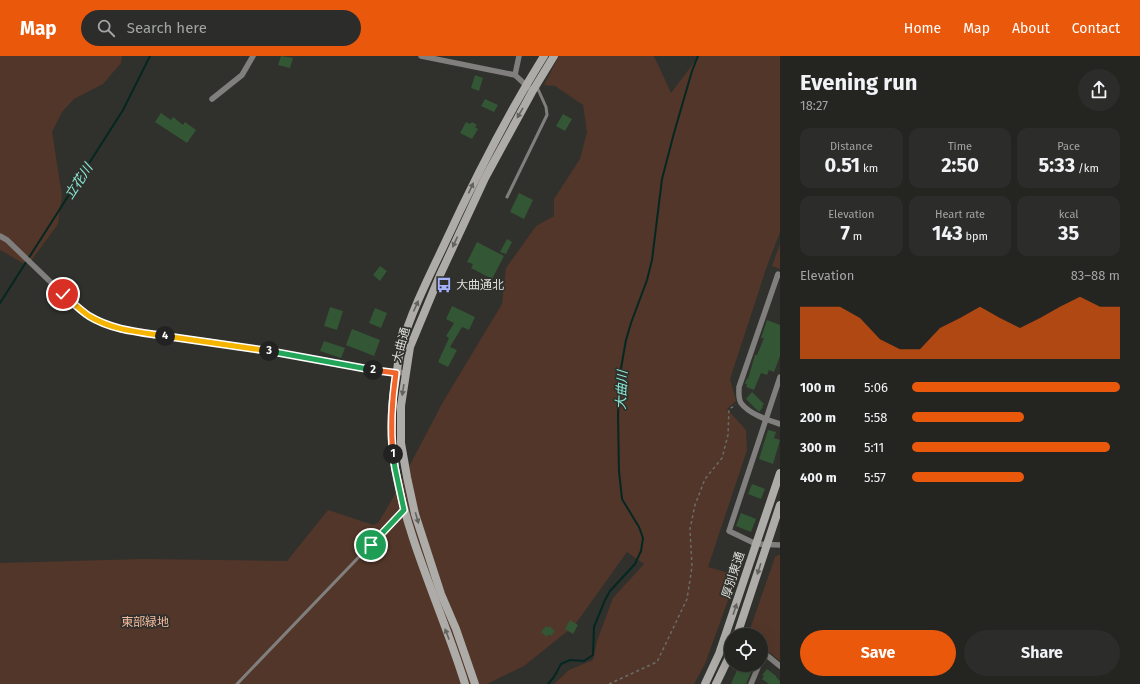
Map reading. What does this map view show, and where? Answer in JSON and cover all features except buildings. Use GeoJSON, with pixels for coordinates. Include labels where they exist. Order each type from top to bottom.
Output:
{"type":"FeatureCollection","features":[{"type":"Feature","properties":{"kind":"street"},"geometry":{"type":"LineString","coordinates":[[212,99],[242,75],[253,56]]}},
{"type":"Feature","properties":{"kind":"street"},"geometry":{"type":"LineString","coordinates":[[421,56],[515,75],[525,85],[534,88]]}},
{"type":"Feature","properties":{"kind":"street"},"geometry":{"type":"LineString","coordinates":[[515,75],[519,56]]}},
{"type":"Feature","properties":{"kind":"street","name":"大曲通"},"geometry":{"type":"LineString","coordinates":[[465,684],[404,510],[395,468],[392,444],[393,396],[401,346],[410,320],[477,174],[525,85],[544,56]]}},
{"type":"Feature","properties":{"kind":"street","name":"大曲通"},"geometry":{"type":"LineString","coordinates":[[475,684],[441,594],[415,514],[401,443],[400,406],[410,347],[440,275],[485,178],[534,88],[554,56]]}},
{"type":"Feature","properties":{"kind":"street"},"geometry":{"type":"LineString","coordinates":[[0,236],[7,240],[87,315],[101,323],[121,330],[221,344],[396,373],[406,373]]}},
{"type":"Feature","properties":{"kind":"street"},"geometry":{"type":"LineString","coordinates":[[780,274],[778,274],[739,387],[739,397],[742,403],[751,411],[780,424]]}},
{"type":"Feature","properties":{"kind":"street"},"geometry":{"type":"LineString","coordinates":[[780,377],[729,531],[756,544],[780,545]]}},
{"type":"Feature","properties":{"kind":"street","name":"厚別東通"},"geometry":{"type":"LineString","coordinates":[[705,684],[719,654],[780,473]]}},
{"type":"Feature","properties":{"kind":"street","name":"厚別東通"},"geometry":{"type":"LineString","coordinates":[[739,628],[780,505]]}},
{"type":"Feature","properties":{"kind":"street"},"geometry":{"type":"LineString","coordinates":[[768,656],[780,666]]}},
{"type":"Feature","properties":{"kind":"street"},"geometry":{"type":"LineString","coordinates":[[716,684],[724,667]]}},
{"type":"Feature","properties":{"kind":"street"},"geometry":{"type":"LineString","coordinates":[[751,684],[756,672]]}},
{"type":"Feature","properties":{"kind":"lane"},"geometry":{"type":"LineString","coordinates":[[507,197],[547,115],[546,107],[534,88]]}},
{"type":"Feature","properties":{"kind":"lane"},"geometry":{"type":"LineString","coordinates":[[237,684],[404,510]]}},
{"type":"Feature","properties":{"kind":"path"},"geometry":{"type":"LineString","coordinates":[[609,684],[657,662],[687,598],[692,567],[690,529],[695,505],[705,479],[722,458],[728,435],[729,409],[742,403]]}},
{"type":"Feature","properties":{"kind":"green space"},"geometry":{"type":"Polygon","coordinates":[[[0,56],[122,56],[121,63],[103,84],[74,99],[62,112],[52,132],[62,195],[58,224],[31,261],[23,263],[0,250],[0,56]]]}},
{"type":"Feature","properties":{"kind":"green space","name":"東部緑地"},"geometry":{"type":"Polygon","coordinates":[[[559,56],[654,56],[671,93],[699,56],[780,56],[780,232],[767,266],[730,379],[736,401],[727,409],[746,430],[747,450],[708,567],[737,575],[705,664],[694,684],[554,684],[569,670],[593,660],[597,641],[613,598],[644,564],[627,552],[574,626],[524,666],[487,684],[0,684],[0,563],[143,559],[287,561],[328,510],[373,525],[378,523],[443,402],[502,304],[506,268],[536,226],[554,216],[554,199],[580,159],[587,132],[583,105],[555,86],[544,85],[559,56]]]}},
{"type":"Feature","properties":{"kind":"green space"},"geometry":{"type":"Polygon","coordinates":[[[780,244],[780,269],[772,266],[780,244]]]}},
{"type":"Feature","properties":{"kind":"green space"},"geometry":{"type":"Polygon","coordinates":[[[780,555],[780,661],[768,652],[768,628],[750,628],[775,557],[780,555]]]}},
{"type":"Feature","properties":{"kind":"waterway","name":"立花川"},"geometry":{"type":"LineString","coordinates":[[0,303],[123,110],[150,56]]}},
{"type":"Feature","properties":{"kind":"waterway","name":"大曲川"},"geometry":{"type":"LineString","coordinates":[[548,684],[554,677],[561,664],[570,660],[584,661],[593,655],[594,627],[605,600],[610,591],[635,564],[641,551],[643,538],[639,527],[622,499],[619,471],[618,415],[620,374],[626,340],[647,280],[652,260],[662,179],[692,71],[698,56]]}},
{"type":"Feature","properties":{"kind":"place","name":"大曲通北"},"geometry":{"type":"Point","coordinates":[444,285]}},
{"type":"Feature","properties":{"kind":"route"},"geometry":{"type":"LineString","coordinates":[[63,294],[87,315],[101,323],[121,330],[221,344],[396,373],[393,396],[392,444],[395,468],[404,510],[371,545]]}}]}
